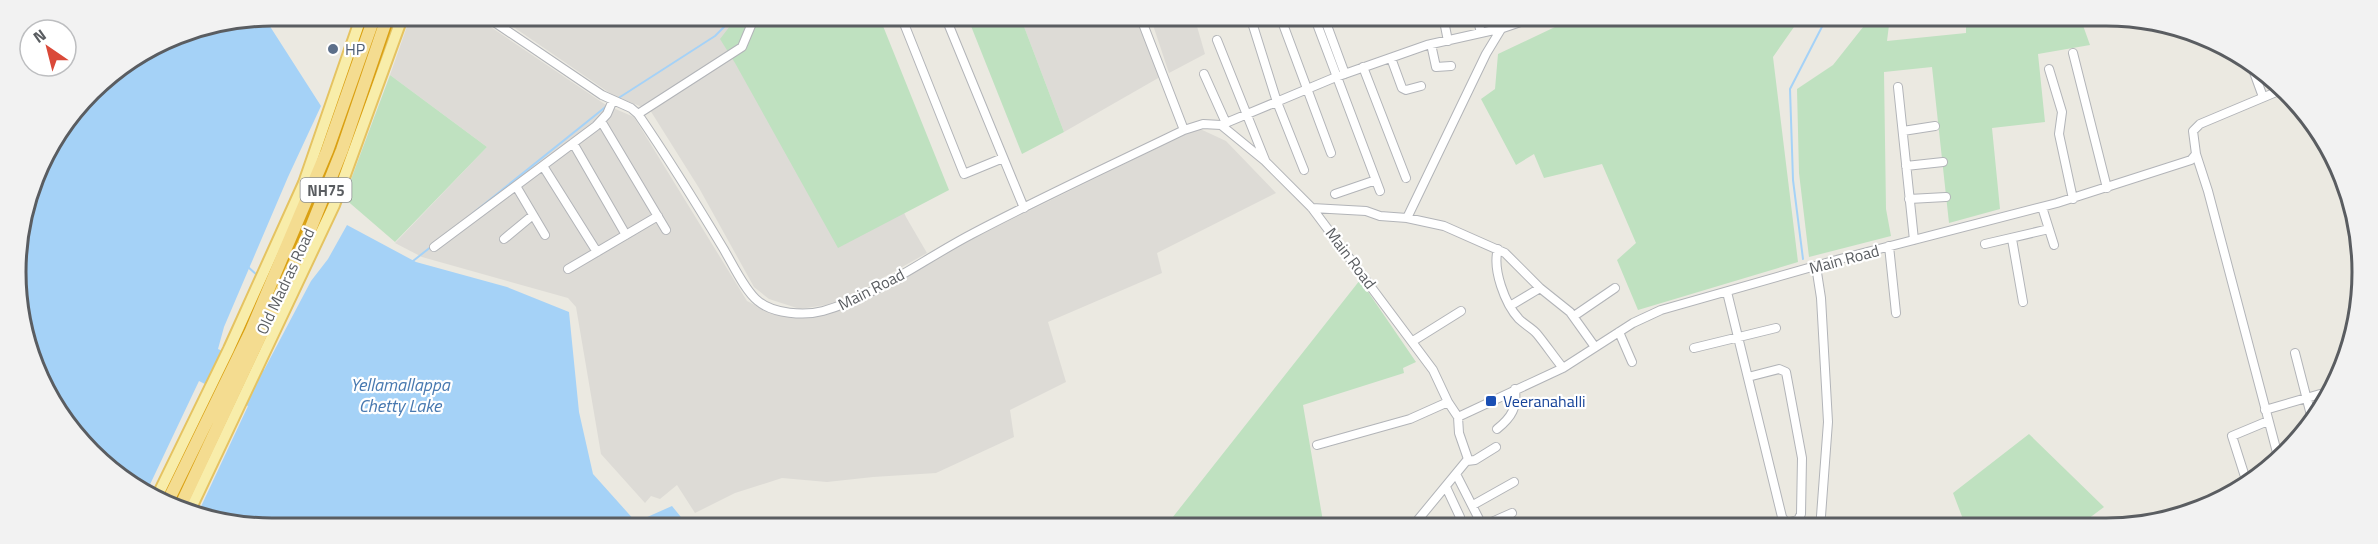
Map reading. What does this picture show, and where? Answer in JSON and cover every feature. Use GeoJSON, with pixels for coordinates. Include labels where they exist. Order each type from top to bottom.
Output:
{"type":"FeatureCollection","features":[{"type":"Feature","properties":{"kind":"highway","name":"Old Madras Road"},"geometry":{"type":"LineString","coordinates":[[183,502],[229,402],[244,357],[327,151],[371,26]]}},
{"type":"Feature","properties":{"kind":"highway","name":"Old Madras Road"},"geometry":{"type":"LineString","coordinates":[[244,357],[310,230],[342,150],[384,26]]}},
{"type":"Feature","properties":{"kind":"highway","name":"Old Madras Road"},"geometry":{"type":"LineString","coordinates":[[171,497],[229,402]]}},
{"type":"Feature","properties":{"kind":"main road"},"geometry":{"type":"LineString","coordinates":[[244,357],[358,26]]}},
{"type":"Feature","properties":{"kind":"main road"},"geometry":{"type":"LineString","coordinates":[[160,491],[205,396],[244,357],[334,205],[399,26]]}},
{"type":"Feature","properties":{"kind":"main road"},"geometry":{"type":"LineString","coordinates":[[192,505],[229,402]]}},
{"type":"Feature","properties":{"kind":"street","name":"Main Road"},"geometry":{"type":"LineString","coordinates":[[500,26],[602,95],[638,114],[692,196],[752,295],[768,308],[802,314],[820,312],[840,305],[896,277],[971,234],[1184,130],[1203,124],[1224,124],[1312,208],[1413,341],[1433,370],[1458,417],[1563,368],[1618,332],[1661,310],[1889,246],[2073,199],[2191,160],[2196,154]]}},
{"type":"Feature","properties":{"kind":"street"},"geometry":{"type":"LineString","coordinates":[[638,114],[742,46],[751,26]]}},
{"type":"Feature","properties":{"kind":"street"},"geometry":{"type":"LineString","coordinates":[[904,26],[964,174],[1003,158]]}},
{"type":"Feature","properties":{"kind":"street"},"geometry":{"type":"LineString","coordinates":[[949,26],[1024,208]]}},
{"type":"Feature","properties":{"kind":"street"},"geometry":{"type":"LineString","coordinates":[[1144,26],[1184,130]]}},
{"type":"Feature","properties":{"kind":"street"},"geometry":{"type":"LineString","coordinates":[[1253,26],[1277,102],[1304,170]]}},
{"type":"Feature","properties":{"kind":"street"},"geometry":{"type":"LineString","coordinates":[[1284,26],[1331,153]]}},
{"type":"Feature","properties":{"kind":"street"},"geometry":{"type":"LineString","coordinates":[[1318,26],[1380,191]]}},
{"type":"Feature","properties":{"kind":"street"},"geometry":{"type":"LineString","coordinates":[[1327,26],[1345,74]]}},
{"type":"Feature","properties":{"kind":"street"},"geometry":{"type":"LineString","coordinates":[[1445,26],[1448,41]]}},
{"type":"Feature","properties":{"kind":"street"},"geometry":{"type":"LineString","coordinates":[[1479,26],[1481,33]]}},
{"type":"Feature","properties":{"kind":"street"},"geometry":{"type":"LineString","coordinates":[[1204,74],[1224,124],[1363,67],[1431,44],[1508,26]]}},
{"type":"Feature","properties":{"kind":"street"},"geometry":{"type":"LineString","coordinates":[[1407,218],[1486,54],[1503,28]]}},
{"type":"Feature","properties":{"kind":"street"},"geometry":{"type":"LineString","coordinates":[[1217,39],[1265,161]]}},
{"type":"Feature","properties":{"kind":"street"},"geometry":{"type":"LineString","coordinates":[[1431,44],[1436,67],[1451,66]]}},
{"type":"Feature","properties":{"kind":"street"},"geometry":{"type":"LineString","coordinates":[[2073,53],[2107,188]]}},
{"type":"Feature","properties":{"kind":"street"},"geometry":{"type":"LineString","coordinates":[[1391,58],[1402,88],[1406,90],[1421,86]]}},
{"type":"Feature","properties":{"kind":"street"},"geometry":{"type":"LineString","coordinates":[[1363,67],[1406,178]]}},
{"type":"Feature","properties":{"kind":"street"},"geometry":{"type":"LineString","coordinates":[[2049,69],[2061,112],[2059,134],[2073,199]]}},
{"type":"Feature","properties":{"kind":"street"},"geometry":{"type":"LineString","coordinates":[[2255,76],[2264,98]]}},
{"type":"Feature","properties":{"kind":"street"},"geometry":{"type":"LineString","coordinates":[[1898,87],[1914,240]]}},
{"type":"Feature","properties":{"kind":"street"},"geometry":{"type":"LineString","coordinates":[[2275,93],[2195,128],[2192,138],[2276,450]]}},
{"type":"Feature","properties":{"kind":"street"},"geometry":{"type":"LineString","coordinates":[[434,247],[601,121],[613,100]]}},
{"type":"Feature","properties":{"kind":"street"},"geometry":{"type":"LineString","coordinates":[[601,121],[666,230]]}},
{"type":"Feature","properties":{"kind":"street"},"geometry":{"type":"LineString","coordinates":[[1903,131],[1935,126]]}},
{"type":"Feature","properties":{"kind":"street"},"geometry":{"type":"LineString","coordinates":[[573,143],[626,235]]}},
{"type":"Feature","properties":{"kind":"street"},"geometry":{"type":"LineString","coordinates":[[1906,166],[1943,162]]}},
{"type":"Feature","properties":{"kind":"street"},"geometry":{"type":"LineString","coordinates":[[543,166],[597,252]]}},
{"type":"Feature","properties":{"kind":"street"},"geometry":{"type":"LineString","coordinates":[[1335,194],[1376,180]]}},
{"type":"Feature","properties":{"kind":"street"},"geometry":{"type":"LineString","coordinates":[[516,186],[545,235]]}},
{"type":"Feature","properties":{"kind":"street"},"geometry":{"type":"LineString","coordinates":[[1910,199],[1946,197]]}},
{"type":"Feature","properties":{"kind":"street"},"geometry":{"type":"LineString","coordinates":[[2042,207],[2054,245]]}},
{"type":"Feature","properties":{"kind":"street"},"geometry":{"type":"LineString","coordinates":[[1312,208],[1355,209],[1380,216],[1407,218],[1444,226],[1498,249],[1518,263],[1540,288],[1549,293],[1574,316],[1595,347]]}},
{"type":"Feature","properties":{"kind":"street"},"geometry":{"type":"LineString","coordinates":[[504,239],[533,215]]}},
{"type":"Feature","properties":{"kind":"street"},"geometry":{"type":"LineString","coordinates":[[568,269],[658,216]]}},
{"type":"Feature","properties":{"kind":"street"},"geometry":{"type":"LineString","coordinates":[[1985,244],[2049,229]]}},
{"type":"Feature","properties":{"kind":"street"},"geometry":{"type":"LineString","coordinates":[[2012,239],[2023,302]]}},
{"type":"Feature","properties":{"kind":"street"},"geometry":{"type":"LineString","coordinates":[[1889,246],[1896,313]]}},
{"type":"Feature","properties":{"kind":"street"},"geometry":{"type":"LineString","coordinates":[[1498,249],[1496,257],[1498,271],[1510,306],[1520,321],[1537,333],[1563,368]]}},
{"type":"Feature","properties":{"kind":"street"},"geometry":{"type":"LineString","coordinates":[[1816,266],[1821,298],[1828,422],[1821,516]]}},
{"type":"Feature","properties":{"kind":"street"},"geometry":{"type":"LineString","coordinates":[[1510,306],[1540,288]]}},
{"type":"Feature","properties":{"kind":"street"},"geometry":{"type":"LineString","coordinates":[[1574,316],[1615,288]]}},
{"type":"Feature","properties":{"kind":"street"},"geometry":{"type":"LineString","coordinates":[[1727,292],[1783,518]]}},
{"type":"Feature","properties":{"kind":"street"},"geometry":{"type":"LineString","coordinates":[[1413,341],[1461,311]]}},
{"type":"Feature","properties":{"kind":"street"},"geometry":{"type":"LineString","coordinates":[[1694,348],[1776,328]]}},
{"type":"Feature","properties":{"kind":"street"},"geometry":{"type":"LineString","coordinates":[[1618,332],[1632,362]]}},
{"type":"Feature","properties":{"kind":"street"},"geometry":{"type":"LineString","coordinates":[[2295,353],[2310,410]]}},
{"type":"Feature","properties":{"kind":"street"},"geometry":{"type":"LineString","coordinates":[[1748,377],[1779,369],[1786,372],[1802,459],[1801,513],[1799,518]]}},
{"type":"Feature","properties":{"kind":"street"},"geometry":{"type":"LineString","coordinates":[[1497,429],[1512,415],[1516,401],[1515,389]]}},
{"type":"Feature","properties":{"kind":"street"},"geometry":{"type":"LineString","coordinates":[[2265,410],[2319,394]]}},
{"type":"Feature","properties":{"kind":"street"},"geometry":{"type":"LineString","coordinates":[[1317,445],[1410,418],[1448,402]]}},
{"type":"Feature","properties":{"kind":"street"},"geometry":{"type":"LineString","coordinates":[[1420,518],[1467,461],[1468,455],[1458,428],[1458,417]]}},
{"type":"Feature","properties":{"kind":"street"},"geometry":{"type":"LineString","coordinates":[[2245,476],[2232,436],[2268,421]]}},
{"type":"Feature","properties":{"kind":"street"},"geometry":{"type":"LineString","coordinates":[[1467,461],[1475,460],[1496,447]]}},
{"type":"Feature","properties":{"kind":"street"},"geometry":{"type":"LineString","coordinates":[[1456,474],[1480,518]]}},
{"type":"Feature","properties":{"kind":"street"},"geometry":{"type":"LineString","coordinates":[[1473,505],[1514,482]]}},
{"type":"Feature","properties":{"kind":"street"},"geometry":{"type":"LineString","coordinates":[[1446,487],[1460,517]]}},
{"type":"Feature","properties":{"kind":"street"},"geometry":{"type":"LineString","coordinates":[[1500,518],[1512,513]]}},
{"type":"Feature","properties":{"kind":"shaded area"},"geometry":{"type":"Polygon","coordinates":[[[407,26],[489,26],[606,105],[634,117],[747,301],[767,311],[800,317],[843,309],[955,247],[1198,128],[1226,141],[1276,193],[1157,253],[1162,273],[1048,322],[1066,382],[1010,410],[1014,437],[936,473],[827,482],[782,478],[735,493],[695,513],[677,485],[660,499],[651,496],[645,503],[601,454],[576,307],[568,298],[422,257],[395,243],[487,147],[390,75],[407,26]]]}},
{"type":"Feature","properties":{"kind":"shaded area"},"geometry":{"type":"Polygon","coordinates":[[[512,26],[821,26],[906,217],[927,253],[838,303],[800,309],[769,299],[754,287],[699,188],[650,110],[614,96],[512,26]]]}},
{"type":"Feature","properties":{"kind":"shaded area"},"geometry":{"type":"Polygon","coordinates":[[[1024,26],[1143,26],[1160,77],[1064,132],[1024,26]]]}},
{"type":"Feature","properties":{"kind":"shaded area"},"geometry":{"type":"Polygon","coordinates":[[[1153,26],[1197,26],[1205,54],[1169,73],[1153,26]]]}},
{"type":"Feature","properties":{"kind":"green space"},"geometry":{"type":"Polygon","coordinates":[[[730,26],[883,26],[949,190],[838,248],[720,39],[730,26]]]}},
{"type":"Feature","properties":{"kind":"green space"},"geometry":{"type":"Polygon","coordinates":[[[971,26],[1024,26],[1064,132],[1022,154],[971,26]]]}},
{"type":"Feature","properties":{"kind":"green space"},"geometry":{"type":"Polygon","coordinates":[[[1557,26],[1795,26],[1773,57],[1798,262],[1638,310],[1617,260],[1636,243],[1602,164],[1544,178],[1534,154],[1516,165],[1481,99],[1495,89],[1498,54],[1557,26]]]}},
{"type":"Feature","properties":{"kind":"green space"},"geometry":{"type":"Polygon","coordinates":[[[1864,26],[1889,26],[1887,41],[1966,33],[1966,26],[2083,26],[2090,45],[2038,54],[2045,122],[1992,128],[2000,209],[1949,223],[1932,67],[1884,72],[1886,209],[1891,236],[1809,257],[1799,173],[1797,89],[1833,65],[1864,26]]]}},
{"type":"Feature","properties":{"kind":"green space"},"geometry":{"type":"Polygon","coordinates":[[[390,75],[487,147],[395,242],[344,198],[390,75]]]}},
{"type":"Feature","properties":{"kind":"green space"},"geometry":{"type":"Polygon","coordinates":[[[1360,280],[1416,362],[1403,368],[1404,373],[1303,405],[1322,518],[1172,518],[1360,280]]]}},
{"type":"Feature","properties":{"kind":"green space"},"geometry":{"type":"Polygon","coordinates":[[[2029,434],[2104,507],[2089,518],[1963,518],[1953,493],[2029,434]]]}},
{"type":"Feature","properties":{"kind":"water","name":"Yellamallappa Chetty Lake"},"geometry":{"type":"Polygon","coordinates":[[[270,26],[321,106],[224,327],[218,349],[264,370],[311,281],[328,259],[347,225],[416,262],[507,287],[569,312],[579,412],[593,474],[632,518],[256,518],[208,510],[201,508],[248,406],[199,381],[150,485],[109,457],[76,422],[44,366],[30,320],[26,288],[26,256],[30,224],[44,178],[67,135],[87,109],[122,76],[178,44],[224,30],[270,26]]]}},
{"type":"Feature","properties":{"kind":"water","name":"Yellamallappa Chetty Lake"},"geometry":{"type":"Polygon","coordinates":[[[672,506],[682,518],[645,518],[672,506]]]}},
{"type":"Feature","properties":{"kind":"waterway"},"geometry":{"type":"LineString","coordinates":[[617,99],[715,36],[724,26]]}},
{"type":"Feature","properties":{"kind":"waterway"},"geometry":{"type":"LineString","coordinates":[[1803,259],[1793,180],[1790,89],[1822,26]]}},
{"type":"Feature","properties":{"kind":"waterway"},"geometry":{"type":"LineString","coordinates":[[472,214],[608,105]]}},
{"type":"Feature","properties":{"kind":"waterway"},"geometry":{"type":"LineString","coordinates":[[413,261],[432,246]]}},
{"type":"Feature","properties":{"kind":"waterway"},"geometry":{"type":"LineString","coordinates":[[248,267],[257,275]]}},
{"type":"Feature","properties":{"kind":"place","name":"HP"},"geometry":{"type":"Point","coordinates":[333,49]}},
{"type":"Feature","properties":{"kind":"place","name":"Veeranahalli"},"geometry":{"type":"Point","coordinates":[1491,401]}}]}
